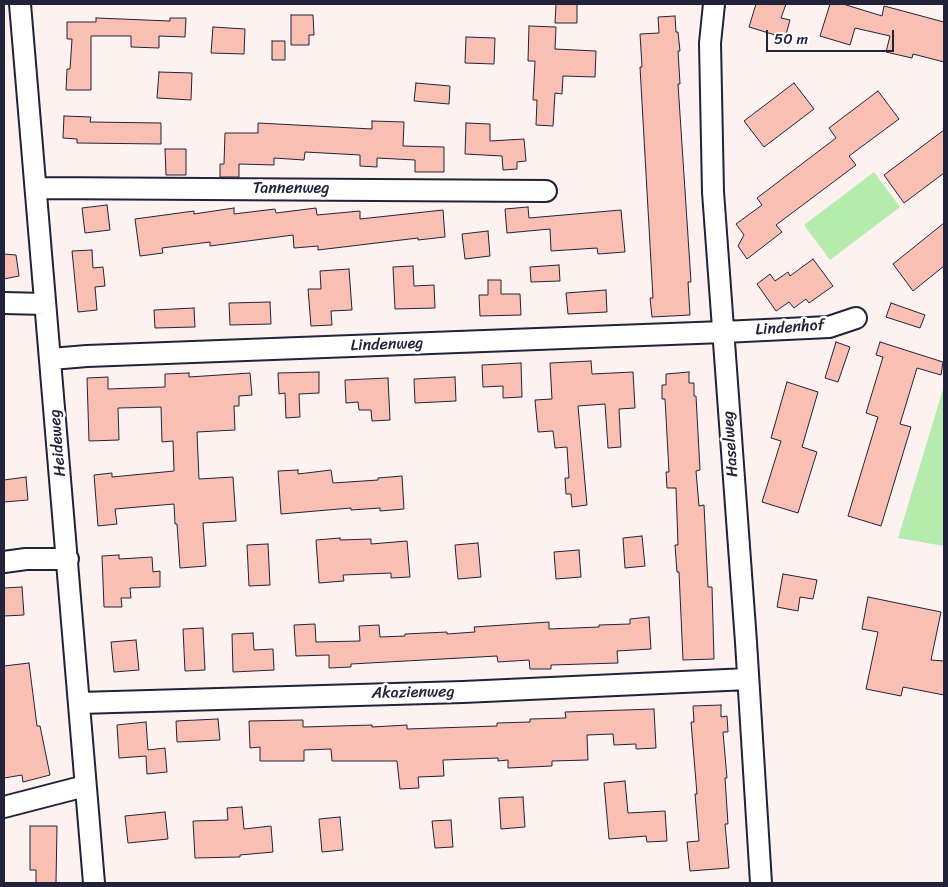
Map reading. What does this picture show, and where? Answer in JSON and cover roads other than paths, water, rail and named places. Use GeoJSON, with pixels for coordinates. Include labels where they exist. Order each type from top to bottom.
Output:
{"type":"FeatureCollection","features":[{"type":"Feature","properties":{"kind":"street","name":"Heideweg"},"geometry":{"type":"LineString","coordinates":[[20,4],[94,883]]}},
{"type":"Feature","properties":{"kind":"street","name":"Haselweg"},"geometry":{"type":"LineString","coordinates":[[714,4],[710,43],[713,192],[748,679],[760,883]]}},
{"type":"Feature","properties":{"kind":"street","name":"Tannenweg"},"geometry":{"type":"LineString","coordinates":[[36,188],[546,191]]}},
{"type":"Feature","properties":{"kind":"street"},"geometry":{"type":"LineString","coordinates":[[4,303],[45,304]]}},
{"type":"Feature","properties":{"kind":"street","name":"Lindenhof"},"geometry":{"type":"LineString","coordinates":[[723,332],[830,327],[856,318]]}},
{"type":"Feature","properties":{"kind":"street","name":"Lindenweg"},"geometry":{"type":"LineString","coordinates":[[51,359],[87,356],[723,332]]}},
{"type":"Feature","properties":{"kind":"street"},"geometry":{"type":"LineString","coordinates":[[4,562],[26,559],[68,560]]}},
{"type":"Feature","properties":{"kind":"street","name":"Akazienweg"},"geometry":{"type":"LineString","coordinates":[[78,703],[463,692],[748,679]]}},
{"type":"Feature","properties":{"kind":"street"},"geometry":{"type":"LineString","coordinates":[[4,807],[85,786]]}}]}
